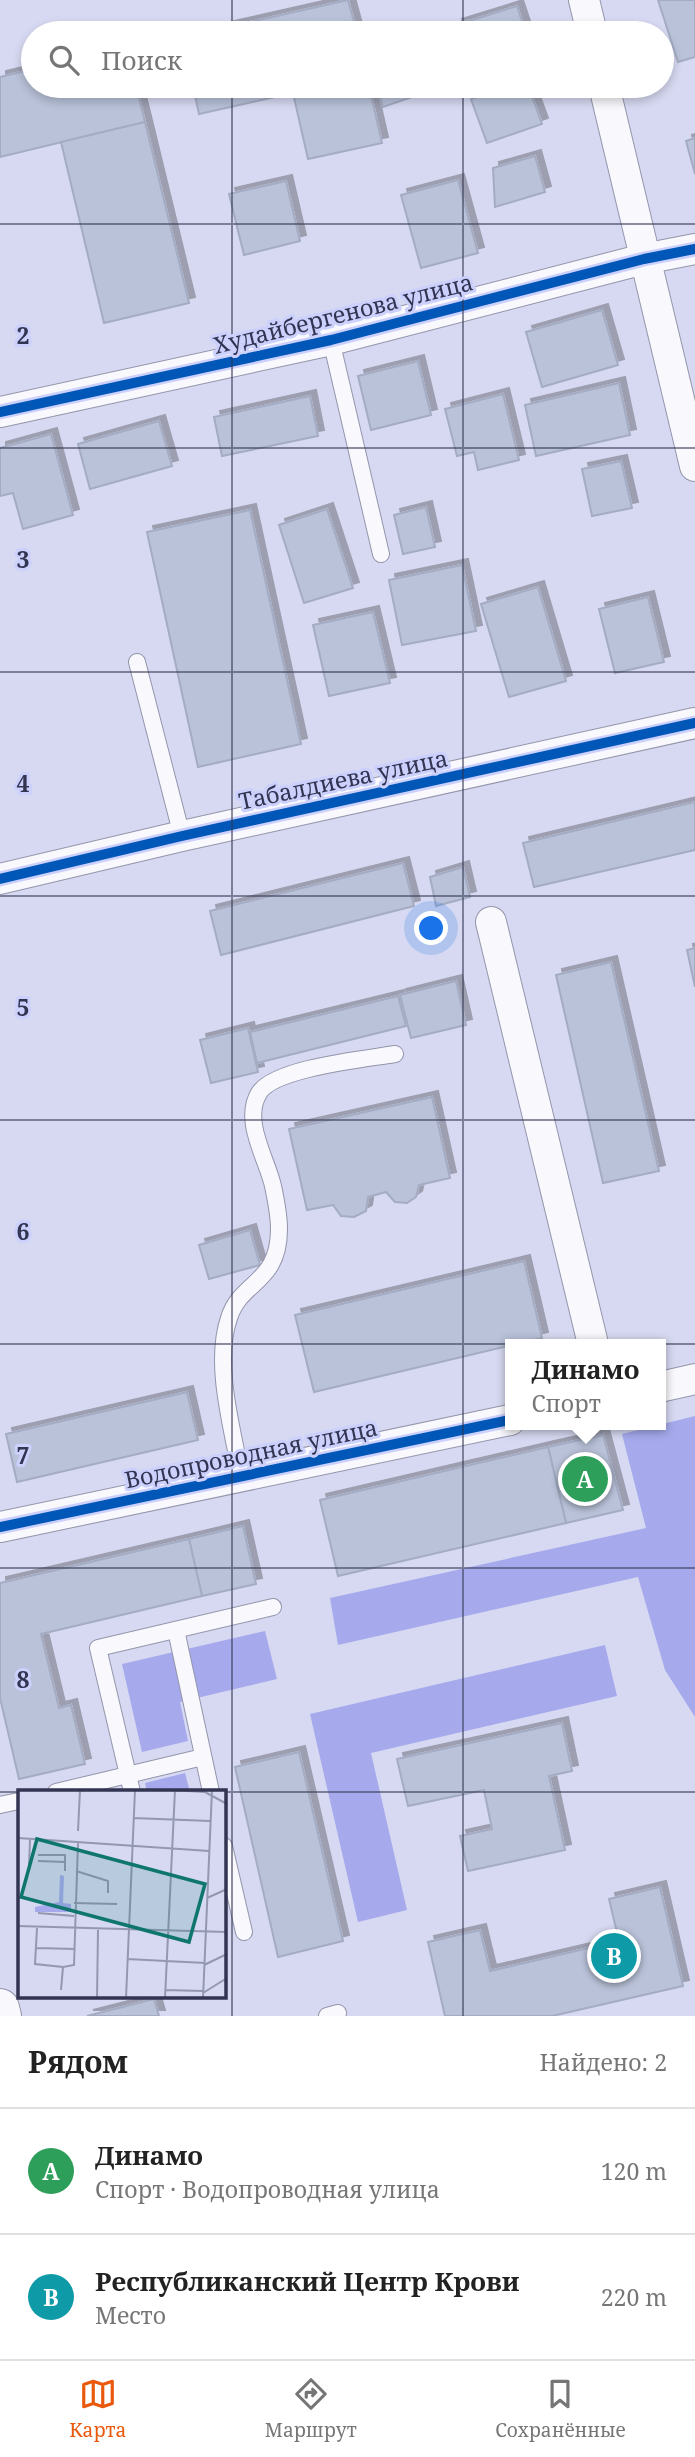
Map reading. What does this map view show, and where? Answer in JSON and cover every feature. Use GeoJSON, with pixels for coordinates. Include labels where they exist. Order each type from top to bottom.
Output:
{"type":"FeatureCollection","features":[{"type":"Feature","properties":{"kind":"street"},"geometry":{"type":"LineString","coordinates":[[584,0],[589,21]]}},
{"type":"Feature","properties":{"kind":"street"},"geometry":{"type":"LineString","coordinates":[[607,98],[695,466]]}},
{"type":"Feature","properties":{"kind":"street","name":"Худайбергенова улица"},"geometry":{"type":"LineString","coordinates":[[0,412],[331,340],[695,249]]}},
{"type":"Feature","properties":{"kind":"street","name":"Табалдиева улица"},"geometry":{"type":"LineString","coordinates":[[0,879],[695,723]]}},
{"type":"Feature","properties":{"kind":"street"},"geometry":{"type":"LineString","coordinates":[[491,922],[592,1339]]}},
{"type":"Feature","properties":{"kind":"street"},"geometry":{"type":"LineString","coordinates":[[666,1385],[695,1378]]}},
{"type":"Feature","properties":{"kind":"street","name":"Водопроводная улица"},"geometry":{"type":"LineString","coordinates":[[0,1527],[505,1421]]}},
{"type":"Feature","properties":{"kind":"street"},"geometry":{"type":"LineString","coordinates":[[0,2008],[2,2016]]}},
{"type":"Feature","properties":{"kind":"lane"},"geometry":{"type":"LineString","coordinates":[[331,340],[381,554]]}},
{"type":"Feature","properties":{"kind":"lane"},"geometry":{"type":"LineString","coordinates":[[137,662],[182,836]]}},
{"type":"Feature","properties":{"kind":"lane"},"geometry":{"type":"LineString","coordinates":[[241,1477],[222,1356],[224,1343],[229,1317],[243,1296],[263,1277],[278,1253],[279,1226],[273,1185],[255,1129],[254,1112],[259,1093],[276,1079],[301,1071],[395,1054]]}},
{"type":"Feature","properties":{"kind":"lane"},"geometry":{"type":"LineString","coordinates":[[132,1790],[99,1648],[273,1607]]}},
{"type":"Feature","properties":{"kind":"lane"},"geometry":{"type":"LineString","coordinates":[[176,1630],[211,1790]]}},
{"type":"Feature","properties":{"kind":"lane"},"geometry":{"type":"LineString","coordinates":[[64,1790],[203,1757]]}},
{"type":"Feature","properties":{"kind":"lane"},"geometry":{"type":"LineString","coordinates":[[0,1805],[18,1801]]}},
{"type":"Feature","properties":{"kind":"lane"},"geometry":{"type":"LineString","coordinates":[[226,1855],[244,1932]]}},
{"type":"Feature","properties":{"kind":"shaded area"},"geometry":{"type":"Polygon","coordinates":[[[695,1416],[695,1717],[665,1670],[638,1577],[338,1645],[330,1598],[646,1528],[622,1434],[638,1430],[666,1430],[666,1423],[695,1416]]]}},
{"type":"Feature","properties":{"kind":"shaded area"},"geometry":{"type":"Polygon","coordinates":[[[265,1631],[277,1679],[180,1702],[188,1741],[142,1752],[122,1664],[265,1631]]]}},
{"type":"Feature","properties":{"kind":"shaded area"},"geometry":{"type":"Polygon","coordinates":[[[605,1645],[617,1696],[371,1753],[407,1910],[358,1922],[310,1714],[605,1645]]]}},
{"type":"Feature","properties":{"kind":"shaded area"},"geometry":{"type":"Polygon","coordinates":[[[185,1773],[189,1790],[147,1790],[145,1783],[185,1773]]]}},
{"type":"Feature","properties":{"kind":"building"},"geometry":{"type":"Polygon","coordinates":[[[348,0],[354,21],[255,21],[348,0]]]}},
{"type":"Feature","properties":{"kind":"building"},"geometry":{"type":"Polygon","coordinates":[[[658,0],[695,0],[695,57],[678,62],[674,50],[674,21],[665,21],[658,0]]]}},
{"type":"Feature","properties":{"kind":"building"},"geometry":{"type":"Polygon","coordinates":[[[517,6],[522,21],[469,21],[517,6]]]}},
{"type":"Feature","properties":{"kind":"building"},"geometry":{"type":"Polygon","coordinates":[[[21,72],[21,98],[139,98],[145,122],[0,157],[0,77],[21,72]]]}},
{"type":"Feature","properties":{"kind":"building"},"geometry":{"type":"Polygon","coordinates":[[[196,98],[271,98],[199,114],[196,98]]]}},
{"type":"Feature","properties":{"kind":"building"},"geometry":{"type":"Polygon","coordinates":[[[294,98],[372,98],[382,143],[308,159],[294,98]]]}},
{"type":"Feature","properties":{"kind":"building"},"geometry":{"type":"Polygon","coordinates":[[[380,98],[409,98],[383,107],[380,98]]]}},
{"type":"Feature","properties":{"kind":"building"},"geometry":{"type":"Polygon","coordinates":[[[532,98],[542,124],[487,143],[471,99],[532,98]]]}},
{"type":"Feature","properties":{"kind":"building"},"geometry":{"type":"Polygon","coordinates":[[[145,122],[189,303],[104,323],[61,142],[145,122]]]}},
{"type":"Feature","properties":{"kind":"building"},"geometry":{"type":"Polygon","coordinates":[[[695,138],[695,174],[686,141],[695,138]]]}},
{"type":"Feature","properties":{"kind":"building"},"geometry":{"type":"Polygon","coordinates":[[[535,156],[545,192],[495,207],[493,168],[535,156]]]}},
{"type":"Feature","properties":{"kind":"building"},"geometry":{"type":"Polygon","coordinates":[[[458,180],[478,253],[421,268],[401,195],[458,180]]]}},
{"type":"Feature","properties":{"kind":"building"},"geometry":{"type":"Polygon","coordinates":[[[286,181],[300,241],[244,255],[229,194],[286,181]]]}},
{"type":"Feature","properties":{"kind":"building"},"geometry":{"type":"Polygon","coordinates":[[[602,310],[618,365],[542,387],[526,332],[602,310]]]}},
{"type":"Feature","properties":{"kind":"building"},"geometry":{"type":"Polygon","coordinates":[[[418,361],[431,415],[371,430],[358,376],[418,361]]]}},
{"type":"Feature","properties":{"kind":"building"},"geometry":{"type":"Polygon","coordinates":[[[619,383],[630,435],[536,456],[525,405],[619,383]]]}},
{"type":"Feature","properties":{"kind":"building"},"geometry":{"type":"Polygon","coordinates":[[[503,394],[519,460],[478,470],[474,452],[457,456],[445,409],[503,394]]]}},
{"type":"Feature","properties":{"kind":"building"},"geometry":{"type":"Polygon","coordinates":[[[310,396],[318,436],[222,456],[214,417],[310,396]]]}},
{"type":"Feature","properties":{"kind":"building"},"geometry":{"type":"Polygon","coordinates":[[[159,421],[172,466],[90,489],[78,444],[159,421]]]}},
{"type":"Feature","properties":{"kind":"building"},"geometry":{"type":"Polygon","coordinates":[[[51,434],[73,515],[23,529],[13,493],[0,496],[0,448],[51,434]]]}},
{"type":"Feature","properties":{"kind":"building"},"geometry":{"type":"Polygon","coordinates":[[[621,461],[632,508],[592,516],[582,469],[621,461]]]}},
{"type":"Feature","properties":{"kind":"building"},"geometry":{"type":"Polygon","coordinates":[[[426,507],[435,547],[403,554],[394,515],[426,507]]]}},
{"type":"Feature","properties":{"kind":"building"},"geometry":{"type":"Polygon","coordinates":[[[327,509],[353,588],[304,603],[279,525],[327,509]]]}},
{"type":"Feature","properties":{"kind":"building"},"geometry":{"type":"Polygon","coordinates":[[[250,510],[301,744],[198,767],[147,532],[250,510]]]}},
{"type":"Feature","properties":{"kind":"building"},"geometry":{"type":"Polygon","coordinates":[[[462,565],[476,631],[402,645],[389,580],[462,565]]]}},
{"type":"Feature","properties":{"kind":"building"},"geometry":{"type":"Polygon","coordinates":[[[538,587],[566,681],[509,697],[481,604],[538,587]]]}},
{"type":"Feature","properties":{"kind":"building"},"geometry":{"type":"Polygon","coordinates":[[[648,597],[664,662],[615,673],[599,609],[648,597]]]}},
{"type":"Feature","properties":{"kind":"building"},"geometry":{"type":"Polygon","coordinates":[[[373,612],[390,683],[329,696],[313,625],[373,612]]]}},
{"type":"Feature","properties":{"kind":"building"},"geometry":{"type":"Polygon","coordinates":[[[695,802],[695,850],[534,887],[523,843],[695,802]]]}},
{"type":"Feature","properties":{"kind":"building"},"geometry":{"type":"Polygon","coordinates":[[[403,863],[414,906],[221,955],[210,911],[403,863]]]}},
{"type":"Feature","properties":{"kind":"building"},"geometry":{"type":"Polygon","coordinates":[[[463,867],[470,897],[436,906],[430,877],[463,867]]]}},
{"type":"Feature","properties":{"kind":"building"},"geometry":{"type":"Polygon","coordinates":[[[695,948],[695,987],[687,950],[695,948]]]}},
{"type":"Feature","properties":{"kind":"building"},"geometry":{"type":"Polygon","coordinates":[[[611,962],[659,1171],[603,1183],[556,975],[611,962]]]}},
{"type":"Feature","properties":{"kind":"building"},"geometry":{"type":"Polygon","coordinates":[[[456,981],[466,1025],[411,1038],[400,995],[456,981]]]}},
{"type":"Feature","properties":{"kind":"building"},"geometry":{"type":"Polygon","coordinates":[[[398,996],[406,1026],[257,1063],[250,1032],[398,996]]]}},
{"type":"Feature","properties":{"kind":"building"},"geometry":{"type":"Polygon","coordinates":[[[248,1028],[258,1072],[211,1083],[200,1040],[248,1028]]]}},
{"type":"Feature","properties":{"kind":"building"},"geometry":{"type":"Polygon","coordinates":[[[432,1097],[450,1178],[419,1185],[416,1197],[407,1203],[395,1202],[386,1192],[368,1197],[366,1211],[354,1217],[341,1216],[333,1205],[307,1210],[289,1129],[432,1097]]]}},
{"type":"Feature","properties":{"kind":"building"},"geometry":{"type":"Polygon","coordinates":[[[250,1230],[260,1265],[209,1279],[199,1245],[250,1230]]]}},
{"type":"Feature","properties":{"kind":"building"},"geometry":{"type":"Polygon","coordinates":[[[524,1261],[542,1338],[505,1339],[505,1347],[314,1392],[295,1315],[524,1261]]]}},
{"type":"Feature","properties":{"kind":"building"},"geometry":{"type":"Polygon","coordinates":[[[187,1392],[198,1440],[17,1482],[6,1434],[187,1392]]]}},
{"type":"Feature","properties":{"kind":"building"},"geometry":{"type":"Polygon","coordinates":[[[603,1435],[623,1510],[566,1523],[548,1447],[603,1435]]]}},
{"type":"Feature","properties":{"kind":"building"},"geometry":{"type":"Polygon","coordinates":[[[548,1447],[566,1523],[338,1576],[320,1500],[548,1447]]]}},
{"type":"Feature","properties":{"kind":"building"},"geometry":{"type":"Polygon","coordinates":[[[243,1526],[256,1584],[202,1596],[189,1539],[243,1526]]]}},
{"type":"Feature","properties":{"kind":"building"},"geometry":{"type":"Polygon","coordinates":[[[189,1539],[202,1596],[41,1634],[59,1708],[71,1705],[85,1764],[19,1779],[0,1698],[0,1583],[189,1539]]]}},
{"type":"Feature","properties":{"kind":"building"},"geometry":{"type":"Polygon","coordinates":[[[562,1723],[572,1771],[549,1776],[565,1850],[468,1871],[460,1836],[492,1829],[484,1790],[408,1806],[397,1759],[562,1723]]]}},
{"type":"Feature","properties":{"kind":"building"},"geometry":{"type":"Polygon","coordinates":[[[299,1752],[343,1941],[278,1957],[235,1767],[299,1752]]]}},
{"type":"Feature","properties":{"kind":"building"},"geometry":{"type":"Polygon","coordinates":[[[660,1887],[683,1986],[552,2016],[445,2016],[428,1942],[480,1930],[490,1971],[619,1941],[609,1899],[660,1887]]]}},
{"type":"Feature","properties":{"kind":"building"},"geometry":{"type":"Polygon","coordinates":[[[154,1999],[159,2016],[87,2016],[154,1999]]]}},
{"type":"Feature","properties":{"kind":"cycle path"},"geometry":{"type":"LineString","coordinates":[[0,412],[331,340],[644,259],[695,249]]}},
{"type":"Feature","properties":{"kind":"cycle path"},"geometry":{"type":"LineString","coordinates":[[0,879],[695,723]]}},
{"type":"Feature","properties":{"kind":"cycle path"},"geometry":{"type":"LineString","coordinates":[[0,1527],[505,1421]]}},
{"type":"Feature","properties":{"kind":"place","name":"Динамо"},"geometry":{"type":"Point","coordinates":[585,1479]}},
{"type":"Feature","properties":{"kind":"place","name":"Республиканский Центр Крови"},"geometry":{"type":"Point","coordinates":[614,1956]}}]}
